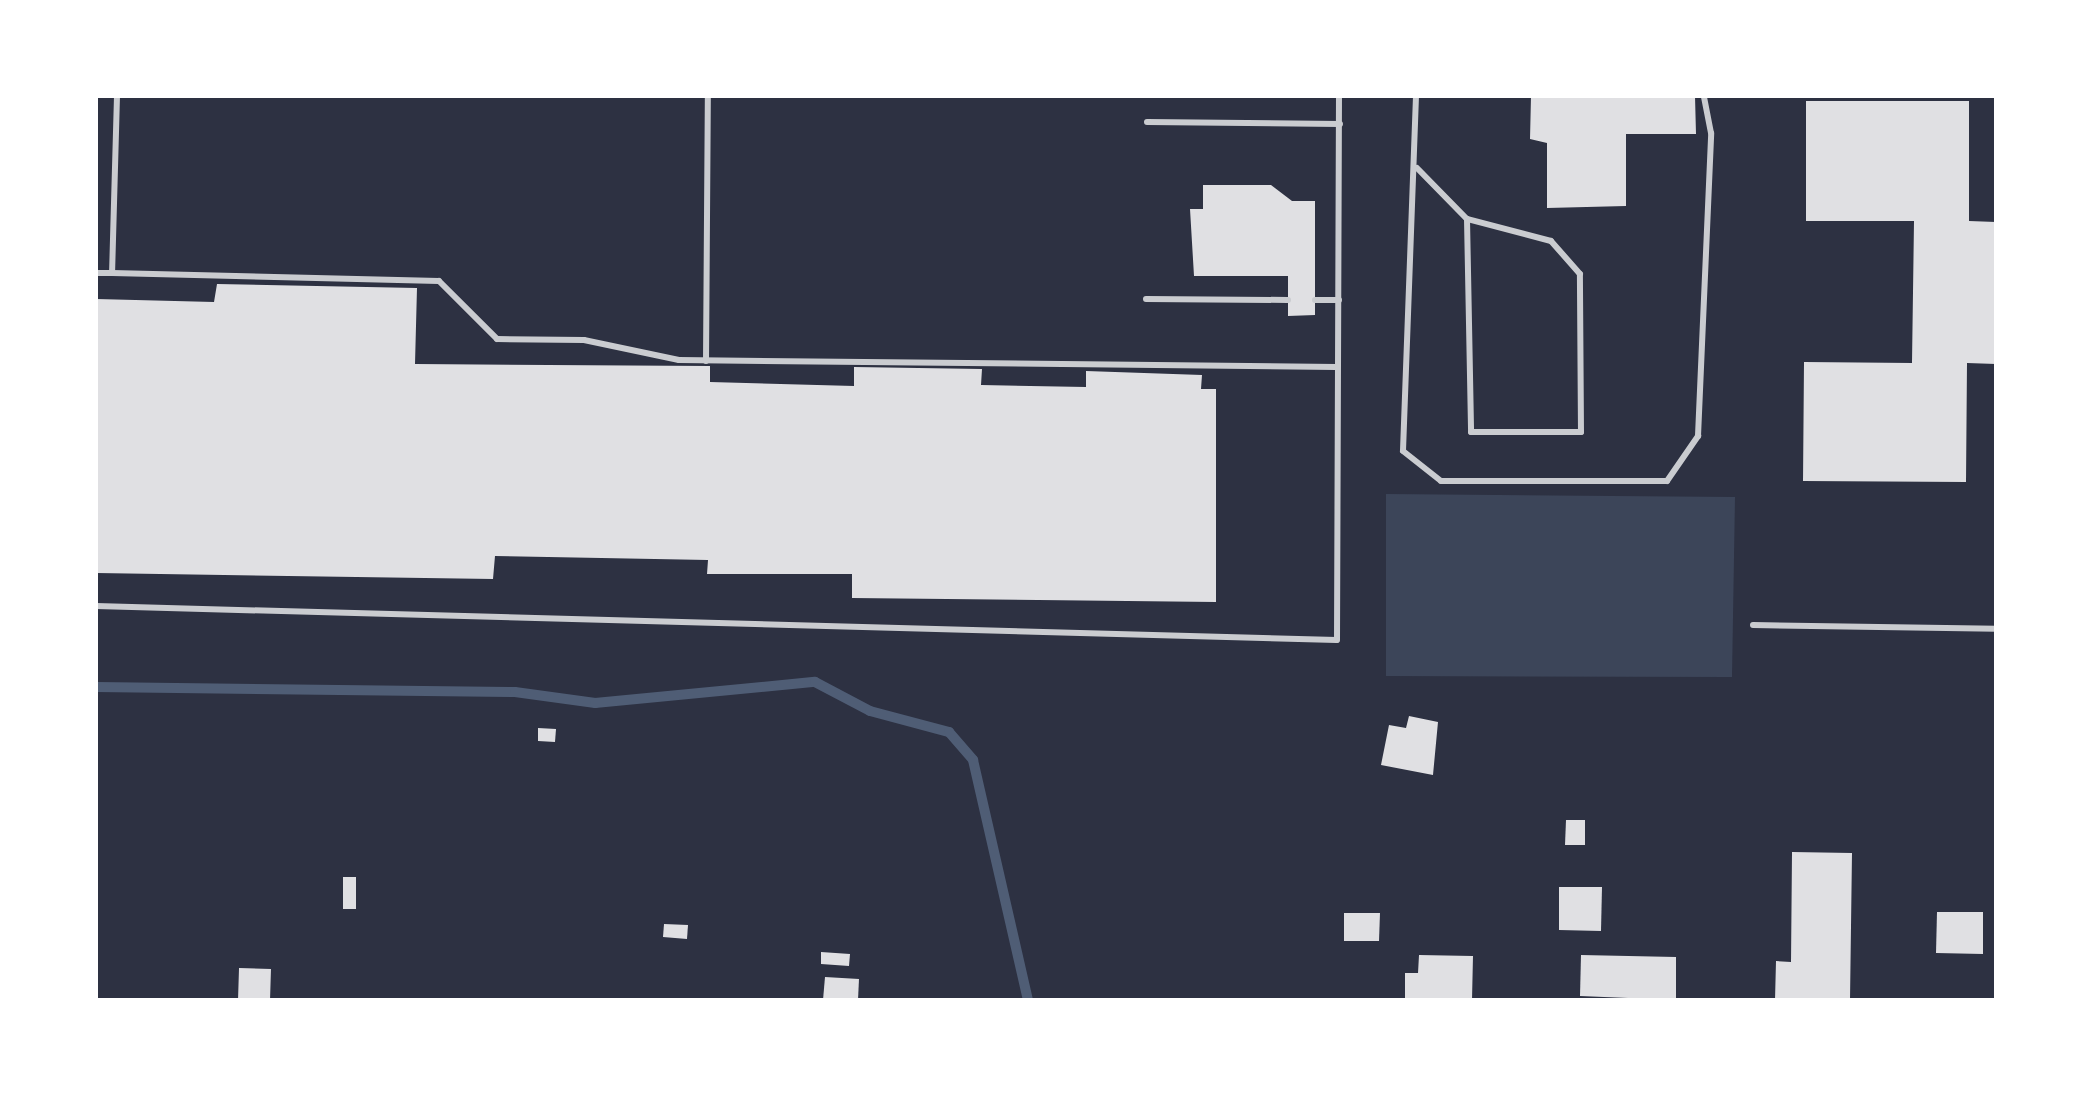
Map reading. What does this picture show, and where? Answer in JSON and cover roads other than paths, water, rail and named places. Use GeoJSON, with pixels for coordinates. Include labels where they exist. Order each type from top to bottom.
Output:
{"type":"FeatureCollection","features":[{"type":"Feature","properties":{"kind":"lane"},"geometry":{"type":"LineString","coordinates":[[112,273],[117,96]]}},
{"type":"Feature","properties":{"kind":"lane"},"geometry":{"type":"LineString","coordinates":[[706,361],[708,96]]}},
{"type":"Feature","properties":{"kind":"lane"},"geometry":{"type":"LineString","coordinates":[[96,606],[1337,640],[1339,96]]}},
{"type":"Feature","properties":{"kind":"lane"},"geometry":{"type":"LineString","coordinates":[[1416,96],[1417,168],[1406,220],[1403,451],[1441,481],[1667,481],[1698,436],[1703,186],[1711,133],[1704,96]]}},
{"type":"Feature","properties":{"kind":"lane"},"geometry":{"type":"LineString","coordinates":[[1147,122],[1340,124]]}},
{"type":"Feature","properties":{"kind":"lane"},"geometry":{"type":"LineString","coordinates":[[1417,168],[1467,219],[1551,241],[1580,274],[1581,432],[1471,432],[1467,219]]}},
{"type":"Feature","properties":{"kind":"lane"},"geometry":{"type":"LineString","coordinates":[[96,273],[439,281],[497,339],[584,340],[706,361],[1336,367]]}},
{"type":"Feature","properties":{"kind":"lane"},"geometry":{"type":"LineString","coordinates":[[1146,299],[1288,300]]}},
{"type":"Feature","properties":{"kind":"lane"},"geometry":{"type":"LineString","coordinates":[[1315,300],[1339,300]]}},
{"type":"Feature","properties":{"kind":"lane"},"geometry":{"type":"LineString","coordinates":[[1753,625],[1996,629]]}},
{"type":"Feature","properties":{"kind":"waterway"},"geometry":{"type":"LineString","coordinates":[[96,687],[515,692],[595,703],[815,682],[870,711],[949,732],[973,760],[1028,1000]]}}]}
